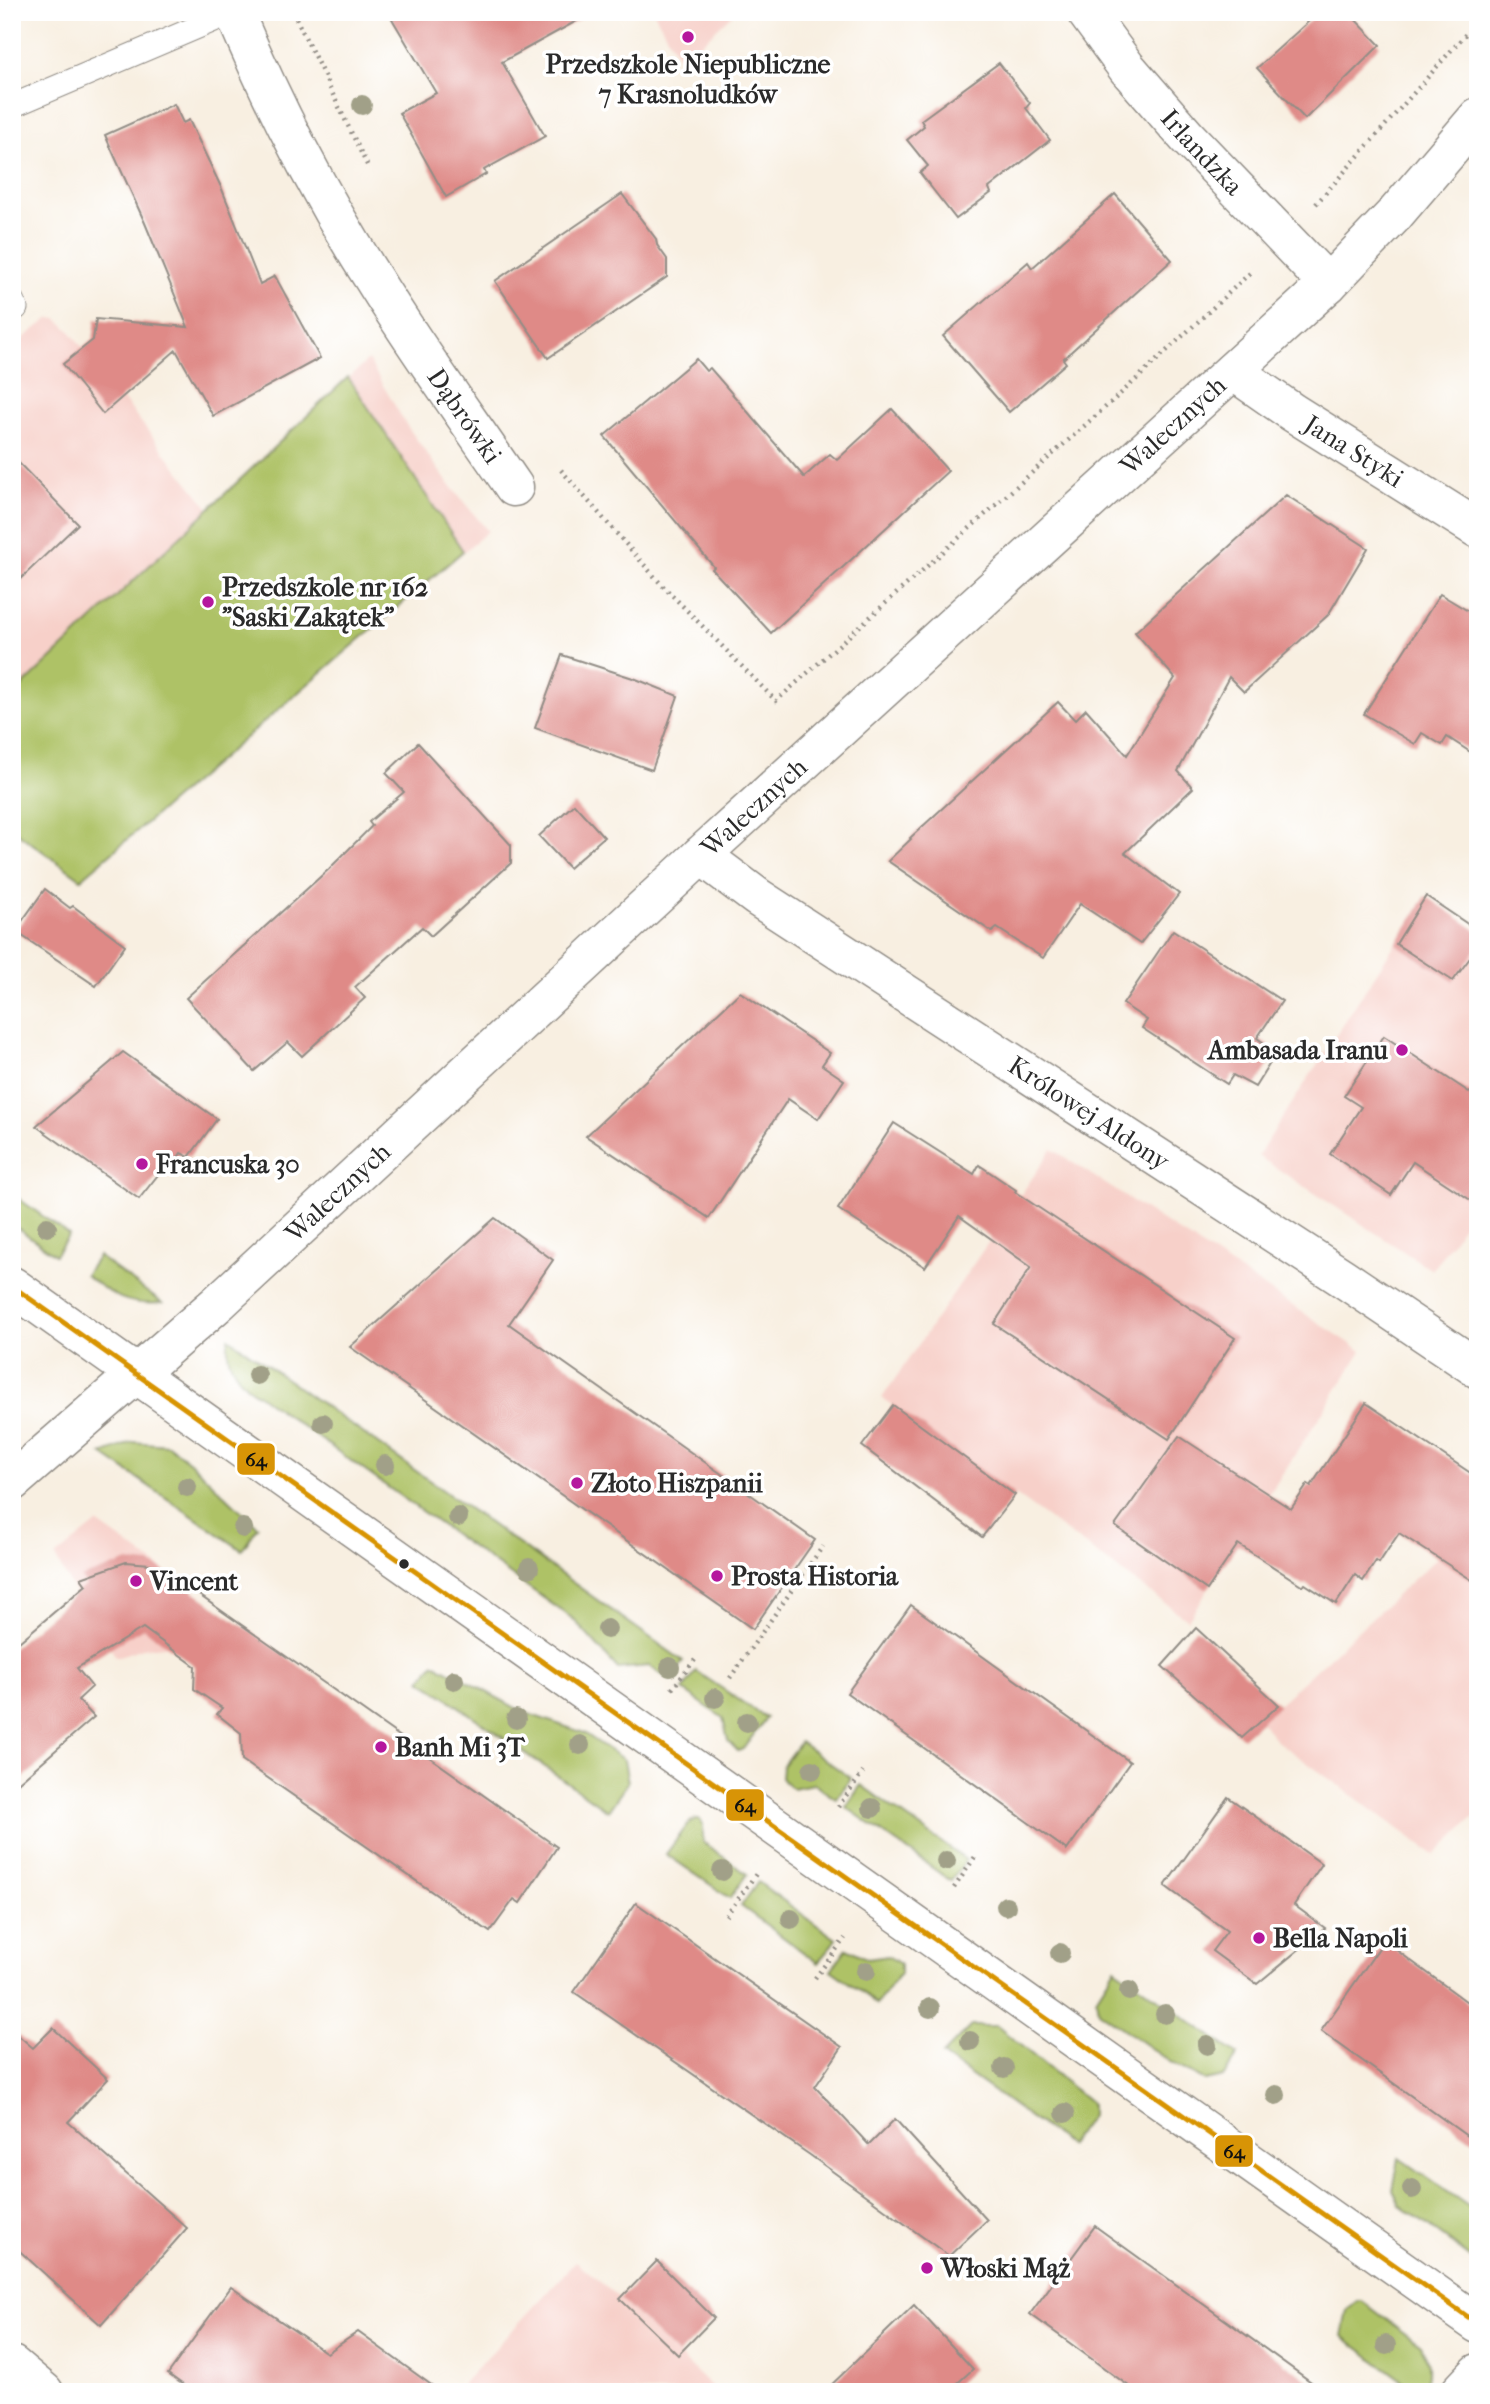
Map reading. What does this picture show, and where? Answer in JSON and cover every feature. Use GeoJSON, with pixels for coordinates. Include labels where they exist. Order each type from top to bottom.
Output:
{"type":"FeatureCollection","features":[{"type":"Feature","properties":{"kind":"street","name":"Dąbrówki"},"geometry":{"type":"LineString","coordinates":[[233,12],[251,54],[323,193],[373,280],[514,486]]}},
{"type":"Feature","properties":{"kind":"street","name":"Irlandzka"},"geometry":{"type":"LineString","coordinates":[[1086,12],[1127,68],[1187,137],[1328,284]]}},
{"type":"Feature","properties":{"kind":"street","name":"Walecznych"},"geometry":{"type":"LineString","coordinates":[[12,1482],[217,1304],[701,855],[1328,284],[1396,213],[1478,117]]}},
{"type":"Feature","properties":{"kind":"street","name":"Jana Styki"},"geometry":{"type":"LineString","coordinates":[[1233,371],[1292,412],[1478,530]]}},
{"type":"Feature","properties":{"kind":"street","name":"Królowej Aldony"},"geometry":{"type":"LineString","coordinates":[[701,855],[757,897],[1343,1278],[1478,1369]]}},
{"type":"Feature","properties":{"kind":"street"},"geometry":{"type":"LineString","coordinates":[[12,1286],[1478,2324]]}},
{"type":"Feature","properties":{"kind":"street"},"geometry":{"type":"LineString","coordinates":[[12,2365],[44,2392]]}},
{"type":"Feature","properties":{"kind":"street"},"geometry":{"type":"LineString","coordinates":[[1460,2392],[1478,2374]]}},
{"type":"Feature","properties":{"kind":"lane"},"geometry":{"type":"LineString","coordinates":[[12,106],[233,12]]}},
{"type":"Feature","properties":{"kind":"path"},"geometry":{"type":"LineString","coordinates":[[293,12],[371,173]]}},
{"type":"Feature","properties":{"kind":"path"},"geometry":{"type":"LineString","coordinates":[[1285,239],[1478,20]]}},
{"type":"Feature","properties":{"kind":"path","name":"Dąbrówki"},"geometry":{"type":"LineString","coordinates":[[514,486],[550,458],[660,584],[776,701],[1128,387],[1285,239]]}},
{"type":"Feature","properties":{"kind":"path"},"geometry":{"type":"LineString","coordinates":[[730,1678],[823,1546]]}},
{"type":"Feature","properties":{"kind":"path"},"geometry":{"type":"LineString","coordinates":[[672,1689],[698,1656]]}},
{"type":"Feature","properties":{"kind":"path"},"geometry":{"type":"LineString","coordinates":[[838,1807],[863,1772]]}},
{"type":"Feature","properties":{"kind":"path"},"geometry":{"type":"LineString","coordinates":[[954,1888],[977,1854]]}},
{"type":"Feature","properties":{"kind":"path"},"geometry":{"type":"LineString","coordinates":[[726,1916],[756,1874]]}},
{"type":"Feature","properties":{"kind":"path"},"geometry":{"type":"LineString","coordinates":[[816,1978],[845,1938]]}},
{"type":"Feature","properties":{"kind":"shaded area","name":"Przedszkole Niepubliczne 7 Krasnoludków"},"geometry":{"type":"Polygon","coordinates":[[[654,12],[735,12],[681,62],[654,12]]]}},
{"type":"Feature","properties":{"kind":"shaded area","name":"Przedszkole nr 162 \"Saski Zakątek\""},"geometry":{"type":"Polygon","coordinates":[[[50,318],[58,319],[68,329],[210,510],[368,360],[407,426],[448,483],[488,531],[81,879],[12,829],[12,347],[50,318]]]}},
{"type":"Feature","properties":{"kind":"shaded area","name":"Ambasada Iranu"},"geometry":{"type":"Polygon","coordinates":[[[1426,896],[1478,931],[1478,1204],[1432,1270],[1258,1156],[1426,896]]]}},
{"type":"Feature","properties":{"kind":"shaded area"},"geometry":{"type":"Polygon","coordinates":[[[1052,1149],[1362,1351],[1188,1620],[882,1398],[1052,1149]]]}},
{"type":"Feature","properties":{"kind":"shaded area"},"geometry":{"type":"Polygon","coordinates":[[[1478,1520],[1478,1813],[1435,1855],[1278,1742],[1260,1721],[1478,1520]]]}},
{"type":"Feature","properties":{"kind":"shaded area"},"geometry":{"type":"Polygon","coordinates":[[[97,1523],[202,1597],[165,1646],[143,1648],[116,1657],[55,1557],[97,1523]]]}},
{"type":"Feature","properties":{"kind":"shaded area"},"geometry":{"type":"Polygon","coordinates":[[[576,2261],[620,2299],[717,2392],[455,2392],[576,2261]]]}},
{"type":"Feature","properties":{"kind":"green space","name":"Przedszkole nr 162 \"Saski Zakątek\""},"geometry":{"type":"Polygon","coordinates":[[[348,377],[463,551],[81,879],[12,829],[12,696],[348,377]]]}},
{"type":"Feature","properties":{"kind":"green space"},"geometry":{"type":"Polygon","coordinates":[[[12,1194],[69,1235],[55,1255],[12,1224],[12,1194]]]}},
{"type":"Feature","properties":{"kind":"green space"},"geometry":{"type":"Polygon","coordinates":[[[98,1256],[162,1303],[139,1303],[120,1298],[85,1275],[98,1256]]]}},
{"type":"Feature","properties":{"kind":"green space"},"geometry":{"type":"Polygon","coordinates":[[[229,1338],[683,1661],[670,1680],[649,1666],[618,1669],[573,1619],[250,1389],[229,1360],[229,1338]]]}},
{"type":"Feature","properties":{"kind":"green space"},"geometry":{"type":"Polygon","coordinates":[[[133,1442],[168,1445],[190,1462],[258,1527],[242,1550],[102,1454],[133,1442]]]}},
{"type":"Feature","properties":{"kind":"green space"},"geometry":{"type":"Polygon","coordinates":[[[434,1663],[523,1712],[584,1733],[624,1760],[628,1782],[608,1811],[421,1680],[434,1663]]]}},
{"type":"Feature","properties":{"kind":"green space"},"geometry":{"type":"Polygon","coordinates":[[[696,1671],[766,1718],[743,1749],[738,1751],[728,1741],[723,1718],[683,1690],[696,1671]]]}},
{"type":"Feature","properties":{"kind":"green space"},"geometry":{"type":"Polygon","coordinates":[[[800,1742],[851,1778],[836,1799],[814,1784],[792,1788],[781,1778],[782,1766],[800,1742]]]}},
{"type":"Feature","properties":{"kind":"green space"},"geometry":{"type":"Polygon","coordinates":[[[861,1785],[966,1860],[951,1881],[846,1807],[861,1785]]]}},
{"type":"Feature","properties":{"kind":"green space"},"geometry":{"type":"Polygon","coordinates":[[[696,1819],[703,1825],[703,1842],[747,1874],[730,1898],[666,1854],[689,1823],[696,1819]]]}},
{"type":"Feature","properties":{"kind":"green space"},"geometry":{"type":"Polygon","coordinates":[[[758,1882],[836,1939],[818,1963],[741,1906],[758,1882]]]}},
{"type":"Feature","properties":{"kind":"green space"},"geometry":{"type":"Polygon","coordinates":[[[847,1948],[868,1959],[888,1956],[900,1964],[900,1973],[876,2005],[831,1970],[847,1948]]]}},
{"type":"Feature","properties":{"kind":"green space"},"geometry":{"type":"Polygon","coordinates":[[[1115,1968],[1238,2055],[1223,2077],[1205,2081],[1170,2062],[1098,2011],[1096,1998],[1115,1968]]]}},
{"type":"Feature","properties":{"kind":"green space"},"geometry":{"type":"Polygon","coordinates":[[[971,2026],[997,2026],[1091,2103],[1091,2116],[1069,2145],[942,2055],[971,2026]]]}},
{"type":"Feature","properties":{"kind":"green space"},"geometry":{"type":"Polygon","coordinates":[[[1399,2158],[1478,2213],[1478,2263],[1400,2205],[1393,2190],[1399,2158]]]}},
{"type":"Feature","properties":{"kind":"green space"},"geometry":{"type":"Polygon","coordinates":[[[1362,2301],[1420,2345],[1428,2368],[1422,2392],[1418,2392],[1342,2336],[1347,2310],[1362,2301]]]}},
{"type":"Feature","properties":{"kind":"building"},"geometry":{"type":"Polygon","coordinates":[[[388,12],[593,12],[502,62],[545,136],[484,170],[486,174],[446,197],[399,113],[436,93],[388,12]]]}},
{"type":"Feature","properties":{"kind":"building"},"geometry":{"type":"Polygon","coordinates":[[[1319,12],[1348,12],[1380,45],[1305,119],[1257,68],[1319,12]]]}},
{"type":"Feature","properties":{"kind":"building"},"geometry":{"type":"Polygon","coordinates":[[[999,63],[1030,103],[1026,108],[1050,140],[989,188],[991,193],[956,219],[920,173],[928,166],[907,140],[924,126],[921,120],[999,63]]]}},
{"type":"Feature","properties":{"kind":"building"},"geometry":{"type":"Polygon","coordinates":[[[174,104],[183,123],[189,120],[221,187],[260,284],[275,276],[320,358],[213,416],[176,350],[103,414],[63,364],[93,340],[96,319],[188,327],[105,135],[174,104]]]}},
{"type":"Feature","properties":{"kind":"building"},"geometry":{"type":"Polygon","coordinates":[[[622,194],[656,239],[667,259],[667,277],[548,358],[495,281],[622,194]]]}},
{"type":"Feature","properties":{"kind":"building"},"geometry":{"type":"Polygon","coordinates":[[[1115,194],[1172,260],[1063,359],[1066,363],[1009,412],[943,336],[1028,262],[1032,268],[1115,194]]]}},
{"type":"Feature","properties":{"kind":"building"},"geometry":{"type":"Polygon","coordinates":[[[696,359],[706,371],[710,368],[804,477],[830,454],[837,460],[892,409],[948,471],[771,633],[712,569],[714,567],[604,436],[696,359]]]}},
{"type":"Feature","properties":{"kind":"building"},"geometry":{"type":"Polygon","coordinates":[[[12,456],[78,524],[12,587],[12,456]]]}},
{"type":"Feature","properties":{"kind":"building"},"geometry":{"type":"Polygon","coordinates":[[[1286,495],[1368,548],[1328,615],[1244,692],[1229,677],[1178,771],[1193,788],[1125,853],[1179,894],[1140,944],[1080,904],[1043,958],[997,928],[992,932],[888,861],[1058,702],[1075,720],[1086,709],[1127,755],[1175,678],[1135,632],[1286,495]]]}},
{"type":"Feature","properties":{"kind":"building"},"geometry":{"type":"Polygon","coordinates":[[[1440,594],[1478,617],[1478,757],[1447,737],[1442,745],[1422,733],[1415,744],[1364,714],[1440,594]]]}},
{"type":"Feature","properties":{"kind":"building"},"geometry":{"type":"Polygon","coordinates":[[[562,655],[678,696],[652,770],[535,728],[562,655]]]}},
{"type":"Feature","properties":{"kind":"building"},"geometry":{"type":"Polygon","coordinates":[[[418,743],[511,845],[511,863],[431,936],[422,927],[355,987],[365,998],[302,1056],[288,1042],[254,1071],[186,998],[329,869],[372,826],[369,822],[404,792],[386,773],[418,743]]]}},
{"type":"Feature","properties":{"kind":"building"},"geometry":{"type":"Polygon","coordinates":[[[574,804],[604,837],[569,868],[539,836],[574,804]]]}},
{"type":"Feature","properties":{"kind":"building"},"geometry":{"type":"Polygon","coordinates":[[[45,889],[70,908],[73,906],[125,945],[96,986],[15,931],[45,889]]]}},
{"type":"Feature","properties":{"kind":"building"},"geometry":{"type":"Polygon","coordinates":[[[1426,896],[1478,931],[1478,947],[1453,981],[1396,944],[1426,896]]]}},
{"type":"Feature","properties":{"kind":"building"},"geometry":{"type":"Polygon","coordinates":[[[1173,930],[1282,1001],[1257,1038],[1277,1052],[1255,1087],[1233,1075],[1227,1084],[1142,1028],[1147,1020],[1123,1004],[1173,930]]]}},
{"type":"Feature","properties":{"kind":"building"},"geometry":{"type":"Polygon","coordinates":[[[740,992],[830,1053],[822,1065],[844,1080],[818,1119],[788,1099],[709,1218],[586,1136],[740,992]]]}},
{"type":"Feature","properties":{"kind":"building"},"geometry":{"type":"Polygon","coordinates":[[[1384,1036],[1478,1098],[1478,1205],[1413,1162],[1391,1195],[1330,1154],[1361,1107],[1344,1096],[1384,1036]]]}},
{"type":"Feature","properties":{"kind":"building"},"geometry":{"type":"Polygon","coordinates":[[[123,1052],[217,1119],[189,1157],[181,1153],[170,1169],[165,1166],[139,1199],[36,1126],[123,1052]]]}},
{"type":"Feature","properties":{"kind":"building"},"geometry":{"type":"Polygon","coordinates":[[[894,1123],[974,1174],[979,1165],[1016,1190],[1015,1192],[1235,1338],[1169,1439],[994,1324],[1031,1267],[959,1216],[925,1267],[838,1209],[894,1123]]]}},
{"type":"Feature","properties":{"kind":"building"},"geometry":{"type":"Polygon","coordinates":[[[495,1218],[553,1260],[509,1324],[815,1540],[753,1629],[350,1347],[495,1218]]]}},
{"type":"Feature","properties":{"kind":"building"},"geometry":{"type":"Polygon","coordinates":[[[1366,1403],[1478,1478],[1478,1584],[1399,1533],[1363,1581],[1355,1575],[1336,1604],[1238,1544],[1207,1590],[1115,1526],[1179,1436],[1291,1509],[1308,1484],[1311,1486],[1366,1403]]]}},
{"type":"Feature","properties":{"kind":"building"},"geometry":{"type":"Polygon","coordinates":[[[893,1405],[1015,1495],[982,1537],[862,1446],[893,1405]]]}},
{"type":"Feature","properties":{"kind":"building"},"geometry":{"type":"Polygon","coordinates":[[[126,1562],[150,1564],[162,1569],[557,1847],[520,1903],[514,1899],[490,1932],[242,1760],[241,1733],[217,1714],[222,1708],[194,1689],[195,1666],[143,1628],[77,1668],[92,1687],[78,1700],[94,1717],[12,1788],[12,1648],[86,1585],[81,1578],[126,1562]]]}},
{"type":"Feature","properties":{"kind":"building"},"geometry":{"type":"Polygon","coordinates":[[[911,1605],[1130,1762],[1067,1850],[847,1693],[911,1605]]]}},
{"type":"Feature","properties":{"kind":"building"},"geometry":{"type":"Polygon","coordinates":[[[1196,1628],[1279,1705],[1242,1738],[1162,1666],[1196,1628]]]}},
{"type":"Feature","properties":{"kind":"building"},"geometry":{"type":"Polygon","coordinates":[[[1228,1797],[1322,1864],[1294,1905],[1325,1928],[1257,1984],[1212,1951],[1227,1931],[1165,1886],[1228,1797]]]}},
{"type":"Feature","properties":{"kind":"building"},"geometry":{"type":"Polygon","coordinates":[[[636,1903],[842,2047],[815,2087],[869,2145],[895,2119],[987,2220],[949,2256],[810,2155],[574,1992],[636,1903]]]}},
{"type":"Feature","properties":{"kind":"building"},"geometry":{"type":"Polygon","coordinates":[[[1384,1941],[1478,2010],[1478,2144],[1321,2031],[1384,1941]]]}},
{"type":"Feature","properties":{"kind":"building"},"geometry":{"type":"Polygon","coordinates":[[[53,2028],[108,2079],[68,2122],[187,2228],[101,2325],[12,2244],[12,2030],[33,2048],[53,2028]]]}},
{"type":"Feature","properties":{"kind":"building"},"geometry":{"type":"Polygon","coordinates":[[[1095,2226],[1325,2392],[1137,2392],[1030,2314],[1095,2226]]]}},
{"type":"Feature","properties":{"kind":"building"},"geometry":{"type":"Polygon","coordinates":[[[657,2261],[714,2318],[678,2355],[620,2299],[657,2261]]]}},
{"type":"Feature","properties":{"kind":"building"},"geometry":{"type":"Polygon","coordinates":[[[231,2287],[327,2353],[358,2332],[441,2392],[193,2392],[168,2374],[231,2287]]]}},
{"type":"Feature","properties":{"kind":"building"},"geometry":{"type":"Polygon","coordinates":[[[914,2305],[973,2369],[948,2392],[824,2392],[914,2305]]]}},
{"type":"Feature","properties":{"kind":"transit line","name":"64"},"geometry":{"type":"LineString","coordinates":[[12,1286],[1478,2324]]}},
{"type":"Feature","properties":{"kind":"place","name":"Przedszkole Niepubliczne 7 Krasnoludków"},"geometry":{"type":"Point","coordinates":[688,37]}},
{"type":"Feature","properties":{"kind":"place","name":"Przedszkole nr 162 \"Saski Zakątek\""},"geometry":{"type":"Point","coordinates":[208,602]}},
{"type":"Feature","properties":{"kind":"place","name":"Ambasada Iranu"},"geometry":{"type":"Point","coordinates":[1402,1050]}},
{"type":"Feature","properties":{"kind":"place","name":"Francuska 30"},"geometry":{"type":"Point","coordinates":[142,1164]}},
{"type":"Feature","properties":{"kind":"place","name":"Złoto Hiszpanii"},"geometry":{"type":"Point","coordinates":[577,1483]}},
{"type":"Feature","properties":{"kind":"place","name":"Prosta Historia"},"geometry":{"type":"Point","coordinates":[717,1576]}},
{"type":"Feature","properties":{"kind":"place","name":"Vincent"},"geometry":{"type":"Point","coordinates":[136,1581]}},
{"type":"Feature","properties":{"kind":"place","name":"Banh Mi 3T"},"geometry":{"type":"Point","coordinates":[381,1747]}},
{"type":"Feature","properties":{"kind":"place","name":"Bella Napoli"},"geometry":{"type":"Point","coordinates":[1259,1938]}},
{"type":"Feature","properties":{"kind":"place","name":"Włoski Mąż"},"geometry":{"type":"Point","coordinates":[927,2268]}}]}
